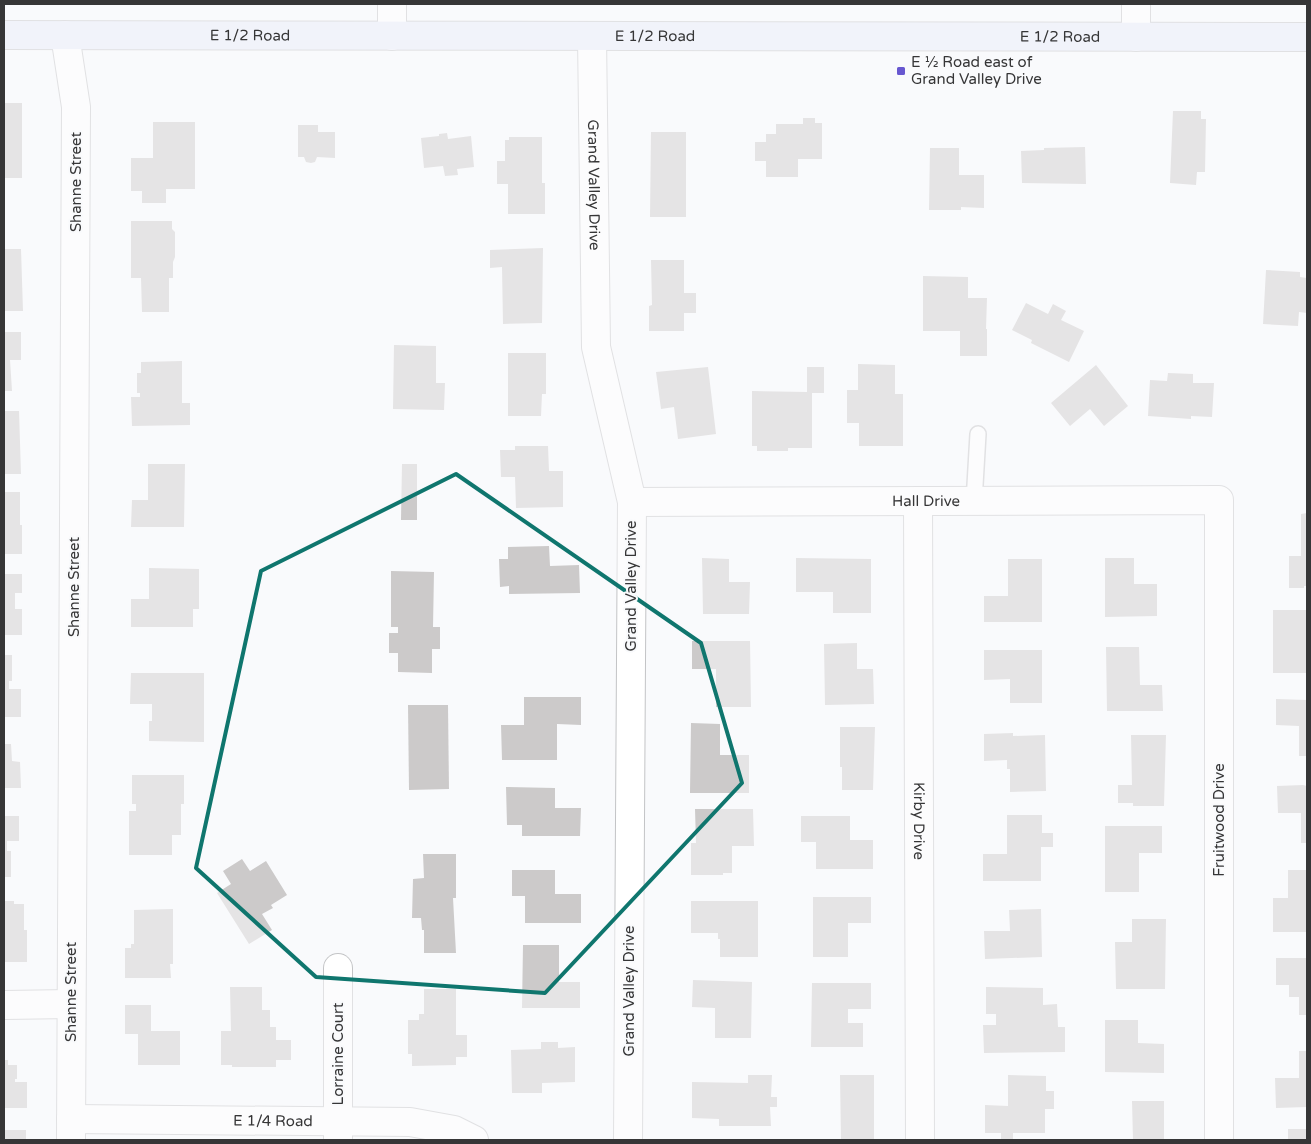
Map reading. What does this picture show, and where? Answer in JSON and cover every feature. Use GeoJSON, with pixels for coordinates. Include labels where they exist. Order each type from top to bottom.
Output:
{"type":"FeatureCollection","features":[{"type":"Feature","properties":{"kind":"main road","name":"E 1/2 Road"},"geometry":{"type":"LineString","coordinates":[[4,34],[1307,37]]}},
{"type":"Feature","properties":{"kind":"street"},"geometry":{"type":"LineString","coordinates":[[392,4],[392,36]]}},
{"type":"Feature","properties":{"kind":"street"},"geometry":{"type":"LineString","coordinates":[[1136,4],[1136,37]]}},
{"type":"Feature","properties":{"kind":"street","name":"Shanne Street"},"geometry":{"type":"LineString","coordinates":[[65,35],[76,107],[71,1130]]}},
{"type":"Feature","properties":{"kind":"street","name":"Grand Valley Drive"},"geometry":{"type":"LineString","coordinates":[[592,36],[596,347],[632,502],[628,1140]]}},
{"type":"Feature","properties":{"kind":"street","name":"Hall Drive"},"geometry":{"type":"LineString","coordinates":[[632,502],[1219,500]]}},
{"type":"Feature","properties":{"kind":"street","name":"Fruitwood Drive"},"geometry":{"type":"LineString","coordinates":[[1219,500],[1219,1140]]}},
{"type":"Feature","properties":{"kind":"street","name":"Kirby Drive"},"geometry":{"type":"LineString","coordinates":[[918,501],[920,1140]]}},
{"type":"Feature","properties":{"kind":"street","name":"Lorraine Court"},"geometry":{"type":"LineString","coordinates":[[338,968],[338,1130]]}},
{"type":"Feature","properties":{"kind":"street"},"geometry":{"type":"LineString","coordinates":[[4,1004],[71,1004]]}},
{"type":"Feature","properties":{"kind":"street","name":"E 1/4 Road"},"geometry":{"type":"LineString","coordinates":[[71,1130],[338,1130],[410,1122],[454,1130],[474,1140]]}},
{"type":"Feature","properties":{"kind":"lane"},"geometry":{"type":"LineString","coordinates":[[974,502],[978,434]]}},
{"type":"Feature","properties":{"kind":"highlighted area"},"geometry":{"type":"Polygon","coordinates":[[[456,474],[701,643],[742,783],[545,993],[316,977],[196,868],[261,571],[456,474]]]}},
{"type":"Feature","properties":{"kind":"building"},"geometry":{"type":"Polygon","coordinates":[[[4,103],[22,103],[22,178],[4,178],[4,103]]]}},
{"type":"Feature","properties":{"kind":"building"},"geometry":{"type":"Polygon","coordinates":[[[1173,111],[1201,111],[1201,119],[1206,119],[1205,172],[1197,172],[1196,185],[1170,183],[1173,111]]]}},
{"type":"Feature","properties":{"kind":"building"},"geometry":{"type":"Polygon","coordinates":[[[803,118],[815,118],[815,123],[822,123],[822,159],[798,159],[798,177],[766,177],[766,161],[755,161],[755,142],[766,142],[766,134],[776,134],[776,124],[803,124],[803,118]]]}},
{"type":"Feature","properties":{"kind":"building"},"geometry":{"type":"Polygon","coordinates":[[[153,122],[195,122],[195,189],[166,189],[166,203],[142,203],[142,191],[131,191],[131,158],[153,158],[153,122]]]}},
{"type":"Feature","properties":{"kind":"building"},"geometry":{"type":"Polygon","coordinates":[[[298,125],[318,125],[318,132],[335,132],[335,158],[317,157],[315,162],[311,163],[306,162],[304,157],[298,157],[298,125]]]}},
{"type":"Feature","properties":{"kind":"building"},"geometry":{"type":"Polygon","coordinates":[[[651,132],[686,132],[686,217],[650,217],[651,132]]]}},
{"type":"Feature","properties":{"kind":"building"},"geometry":{"type":"Polygon","coordinates":[[[447,133],[448,139],[471,136],[474,167],[457,169],[458,175],[445,176],[443,166],[424,168],[421,138],[447,133]]]}},
{"type":"Feature","properties":{"kind":"building"},"geometry":{"type":"Polygon","coordinates":[[[509,137],[542,137],[542,183],[545,183],[545,214],[508,214],[508,184],[497,184],[497,161],[505,161],[505,140],[509,140],[509,137]]]}},
{"type":"Feature","properties":{"kind":"building"},"geometry":{"type":"Polygon","coordinates":[[[1085,147],[1086,184],[1022,183],[1021,151],[1044,150],[1044,148],[1085,147]]]}},
{"type":"Feature","properties":{"kind":"building"},"geometry":{"type":"Polygon","coordinates":[[[930,148],[959,148],[959,175],[984,175],[984,208],[961,207],[961,210],[929,210],[930,148]]]}},
{"type":"Feature","properties":{"kind":"building"},"geometry":{"type":"Polygon","coordinates":[[[131,221],[172,221],[172,229],[175,232],[175,257],[173,262],[173,278],[169,278],[169,312],[142,312],[141,278],[131,278],[131,221]]]}},
{"type":"Feature","properties":{"kind":"building"},"geometry":{"type":"Polygon","coordinates":[[[543,248],[542,323],[503,324],[502,267],[490,268],[490,250],[543,248]]]}},
{"type":"Feature","properties":{"kind":"building"},"geometry":{"type":"Polygon","coordinates":[[[4,249],[21,249],[23,311],[4,311],[4,249]]]}},
{"type":"Feature","properties":{"kind":"building"},"geometry":{"type":"Polygon","coordinates":[[[651,260],[684,260],[684,293],[696,293],[696,313],[684,313],[684,331],[649,331],[649,306],[652,305],[651,260]]]}},
{"type":"Feature","properties":{"kind":"building"},"geometry":{"type":"Polygon","coordinates":[[[1266,270],[1300,272],[1300,277],[1307,278],[1307,313],[1299,312],[1298,326],[1263,324],[1266,270]]]}},
{"type":"Feature","properties":{"kind":"building"},"geometry":{"type":"Polygon","coordinates":[[[923,276],[968,277],[968,298],[987,298],[987,356],[960,356],[960,331],[923,331],[923,276]]]}},
{"type":"Feature","properties":{"kind":"building"},"geometry":{"type":"Polygon","coordinates":[[[1026,303],[1048,314],[1053,304],[1066,311],[1061,320],[1084,331],[1069,362],[1031,343],[1032,340],[1012,330],[1026,303]]]}},
{"type":"Feature","properties":{"kind":"building"},"geometry":{"type":"Polygon","coordinates":[[[4,332],[21,332],[21,360],[10,360],[12,391],[4,391],[4,332]]]}},
{"type":"Feature","properties":{"kind":"building"},"geometry":{"type":"Polygon","coordinates":[[[394,345],[436,346],[436,383],[445,383],[444,410],[393,409],[394,345]]]}},
{"type":"Feature","properties":{"kind":"building"},"geometry":{"type":"Polygon","coordinates":[[[508,353],[546,353],[546,394],[542,394],[541,416],[508,416],[508,353]]]}},
{"type":"Feature","properties":{"kind":"building"},"geometry":{"type":"Polygon","coordinates":[[[182,361],[182,403],[190,403],[190,425],[132,426],[131,397],[140,397],[140,393],[137,393],[137,373],[141,373],[141,362],[182,361]]]}},
{"type":"Feature","properties":{"kind":"building"},"geometry":{"type":"Polygon","coordinates":[[[858,364],[895,365],[895,394],[903,394],[903,446],[859,446],[859,423],[847,423],[847,390],[858,390],[858,364]]]}},
{"type":"Feature","properties":{"kind":"building"},"geometry":{"type":"Polygon","coordinates":[[[1096,365],[1128,406],[1104,426],[1090,409],[1070,426],[1051,403],[1096,365]]]}},
{"type":"Feature","properties":{"kind":"building"},"geometry":{"type":"Polygon","coordinates":[[[708,367],[716,434],[678,439],[674,407],[661,409],[656,372],[708,367]]]}},
{"type":"Feature","properties":{"kind":"building"},"geometry":{"type":"Polygon","coordinates":[[[807,367],[824,367],[824,393],[812,393],[812,448],[788,448],[788,451],[757,451],[757,446],[752,446],[752,391],[807,392],[807,367]]]}},
{"type":"Feature","properties":{"kind":"building"},"geometry":{"type":"Polygon","coordinates":[[[1168,373],[1193,374],[1193,383],[1214,383],[1212,417],[1191,416],[1191,419],[1148,416],[1150,380],[1167,381],[1168,373]]]}},
{"type":"Feature","properties":{"kind":"building"},"geometry":{"type":"Polygon","coordinates":[[[4,411],[19,411],[21,474],[4,474],[4,411]]]}},
{"type":"Feature","properties":{"kind":"building"},"geometry":{"type":"Polygon","coordinates":[[[515,446],[548,446],[549,471],[563,471],[563,507],[516,508],[515,477],[501,477],[500,450],[515,450],[515,446]]]}},
{"type":"Feature","properties":{"kind":"building"},"geometry":{"type":"Polygon","coordinates":[[[148,464],[185,464],[184,527],[131,527],[132,500],[148,500],[148,464]]]}},
{"type":"Feature","properties":{"kind":"building"},"geometry":{"type":"Polygon","coordinates":[[[402,464],[417,464],[417,520],[401,520],[402,464]]]}},
{"type":"Feature","properties":{"kind":"building"},"geometry":{"type":"Polygon","coordinates":[[[4,492],[20,492],[22,554],[4,554],[4,492]]]}},
{"type":"Feature","properties":{"kind":"building"},"geometry":{"type":"Polygon","coordinates":[[[1307,513],[1307,586],[1304,586],[1304,588],[1289,588],[1289,556],[1301,556],[1301,514],[1307,513]]]}},
{"type":"Feature","properties":{"kind":"building"},"geometry":{"type":"Polygon","coordinates":[[[549,546],[550,566],[579,565],[580,593],[509,594],[509,586],[500,587],[499,559],[508,559],[508,547],[549,546]]]}},
{"type":"Feature","properties":{"kind":"building"},"geometry":{"type":"Polygon","coordinates":[[[702,558],[729,559],[729,582],[750,582],[749,614],[703,614],[702,558]]]}},
{"type":"Feature","properties":{"kind":"building"},"geometry":{"type":"Polygon","coordinates":[[[796,558],[871,559],[871,613],[833,613],[833,592],[796,592],[796,558]]]}},
{"type":"Feature","properties":{"kind":"building"},"geometry":{"type":"Polygon","coordinates":[[[1105,558],[1134,558],[1134,584],[1157,584],[1157,616],[1105,617],[1105,558]]]}},
{"type":"Feature","properties":{"kind":"building"},"geometry":{"type":"Polygon","coordinates":[[[1008,559],[1042,559],[1042,622],[984,622],[984,596],[1008,596],[1008,559]]]}},
{"type":"Feature","properties":{"kind":"building"},"geometry":{"type":"Polygon","coordinates":[[[149,568],[199,569],[199,609],[193,609],[193,627],[131,627],[131,599],[149,599],[149,568]]]}},
{"type":"Feature","properties":{"kind":"building"},"geometry":{"type":"Polygon","coordinates":[[[391,571],[434,572],[433,627],[440,627],[440,649],[432,649],[432,673],[398,672],[398,653],[389,653],[389,633],[398,633],[398,627],[391,627],[391,571]]]}},
{"type":"Feature","properties":{"kind":"building"},"geometry":{"type":"Polygon","coordinates":[[[4,574],[22,574],[22,593],[15,593],[15,609],[22,609],[22,635],[4,635],[4,574]]]}},
{"type":"Feature","properties":{"kind":"building"},"geometry":{"type":"Polygon","coordinates":[[[1273,610],[1307,610],[1307,673],[1273,673],[1273,610]]]}},
{"type":"Feature","properties":{"kind":"building"},"geometry":{"type":"Polygon","coordinates":[[[692,641],[750,641],[751,707],[716,707],[716,669],[692,669],[692,641]]]}},
{"type":"Feature","properties":{"kind":"building"},"geometry":{"type":"Polygon","coordinates":[[[857,643],[857,669],[873,669],[874,704],[825,705],[824,644],[857,643]]]}},
{"type":"Feature","properties":{"kind":"building"},"geometry":{"type":"Polygon","coordinates":[[[1106,647],[1139,647],[1140,685],[1162,685],[1163,711],[1107,711],[1106,647]]]}},
{"type":"Feature","properties":{"kind":"building"},"geometry":{"type":"Polygon","coordinates":[[[984,650],[1042,650],[1042,703],[1010,703],[1010,679],[984,680],[984,650]]]}},
{"type":"Feature","properties":{"kind":"building"},"geometry":{"type":"Polygon","coordinates":[[[4,655],[12,655],[12,681],[9,681],[9,689],[21,689],[21,717],[4,717],[4,655]]]}},
{"type":"Feature","properties":{"kind":"building"},"geometry":{"type":"Polygon","coordinates":[[[131,673],[204,673],[204,742],[149,741],[149,721],[152,721],[152,704],[130,704],[131,673]]]}},
{"type":"Feature","properties":{"kind":"building"},"geometry":{"type":"Polygon","coordinates":[[[524,697],[581,697],[581,725],[557,724],[557,760],[502,760],[501,725],[524,725],[524,697]]]}},
{"type":"Feature","properties":{"kind":"building"},"geometry":{"type":"Polygon","coordinates":[[[1276,699],[1307,700],[1307,756],[1299,756],[1299,726],[1276,725],[1276,699]]]}},
{"type":"Feature","properties":{"kind":"building"},"geometry":{"type":"Polygon","coordinates":[[[408,705],[448,705],[449,789],[409,790],[408,705]]]}},
{"type":"Feature","properties":{"kind":"building"},"geometry":{"type":"Polygon","coordinates":[[[691,723],[720,724],[720,755],[749,755],[749,793],[690,793],[691,723]]]}},
{"type":"Feature","properties":{"kind":"building"},"geometry":{"type":"Polygon","coordinates":[[[840,727],[875,727],[873,790],[842,790],[840,727]]]}},
{"type":"Feature","properties":{"kind":"building"},"geometry":{"type":"Polygon","coordinates":[[[1013,733],[1013,736],[1045,735],[1046,791],[1010,792],[1010,769],[1007,769],[1007,760],[984,761],[984,734],[1013,733]]]}},
{"type":"Feature","properties":{"kind":"building"},"geometry":{"type":"Polygon","coordinates":[[[1131,735],[1166,735],[1164,806],[1133,806],[1133,803],[1118,803],[1118,785],[1132,785],[1131,735]]]}},
{"type":"Feature","properties":{"kind":"building"},"geometry":{"type":"Polygon","coordinates":[[[4,744],[11,744],[12,761],[20,762],[21,788],[4,788],[4,744]]]}},
{"type":"Feature","properties":{"kind":"building"},"geometry":{"type":"Polygon","coordinates":[[[132,775],[184,775],[184,804],[181,804],[181,835],[172,835],[172,855],[129,855],[129,811],[136,811],[136,804],[132,804],[132,775]]]}},
{"type":"Feature","properties":{"kind":"building"},"geometry":{"type":"Polygon","coordinates":[[[1277,786],[1307,786],[1307,843],[1301,843],[1301,813],[1278,813],[1277,786]]]}},
{"type":"Feature","properties":{"kind":"building"},"geometry":{"type":"Polygon","coordinates":[[[506,787],[555,788],[555,808],[581,808],[580,836],[522,836],[522,825],[507,825],[506,787]]]}},
{"type":"Feature","properties":{"kind":"building"},"geometry":{"type":"Polygon","coordinates":[[[695,809],[753,809],[754,846],[732,846],[732,873],[723,873],[723,875],[691,875],[691,843],[696,843],[695,809]]]}},
{"type":"Feature","properties":{"kind":"building"},"geometry":{"type":"Polygon","coordinates":[[[1007,815],[1042,815],[1042,833],[1053,833],[1053,847],[1041,847],[1041,881],[983,881],[983,854],[1007,854],[1007,815]]]}},
{"type":"Feature","properties":{"kind":"building"},"geometry":{"type":"Polygon","coordinates":[[[4,816],[19,816],[19,841],[7,841],[7,851],[11,851],[11,877],[4,877],[4,816]]]}},
{"type":"Feature","properties":{"kind":"building"},"geometry":{"type":"Polygon","coordinates":[[[801,816],[850,816],[850,840],[873,840],[873,869],[816,869],[816,842],[801,842],[801,816]]]}},
{"type":"Feature","properties":{"kind":"building"},"geometry":{"type":"Polygon","coordinates":[[[1105,826],[1162,826],[1162,853],[1139,853],[1139,892],[1105,892],[1105,826]]]}},
{"type":"Feature","properties":{"kind":"building"},"geometry":{"type":"Polygon","coordinates":[[[423,854],[456,854],[456,898],[453,898],[456,953],[424,953],[424,930],[422,930],[421,918],[412,918],[413,879],[424,878],[423,854]]]}},
{"type":"Feature","properties":{"kind":"building"},"geometry":{"type":"Polygon","coordinates":[[[242,859],[250,871],[266,861],[287,895],[271,905],[273,908],[262,914],[272,930],[249,944],[217,893],[231,884],[223,871],[242,859]]]}},
{"type":"Feature","properties":{"kind":"building"},"geometry":{"type":"Polygon","coordinates":[[[512,870],[555,870],[555,894],[581,894],[581,923],[525,923],[525,896],[512,896],[512,870]]]}},
{"type":"Feature","properties":{"kind":"building"},"geometry":{"type":"Polygon","coordinates":[[[1288,870],[1307,870],[1307,932],[1273,932],[1273,898],[1288,898],[1288,870]]]}},
{"type":"Feature","properties":{"kind":"building"},"geometry":{"type":"Polygon","coordinates":[[[813,897],[871,897],[871,923],[848,923],[848,957],[813,957],[813,897]]]}},
{"type":"Feature","properties":{"kind":"building"},"geometry":{"type":"Polygon","coordinates":[[[4,901],[24,904],[24,930],[27,930],[27,962],[4,962],[4,901]]]}},
{"type":"Feature","properties":{"kind":"building"},"geometry":{"type":"Polygon","coordinates":[[[691,901],[758,901],[758,957],[720,957],[718,933],[691,933],[691,901]]]}},
{"type":"Feature","properties":{"kind":"building"},"geometry":{"type":"Polygon","coordinates":[[[173,909],[173,964],[170,964],[171,978],[125,978],[125,948],[131,948],[131,944],[134,944],[134,910],[173,909]]]}},
{"type":"Feature","properties":{"kind":"building"},"geometry":{"type":"Polygon","coordinates":[[[1041,909],[1042,957],[985,959],[984,931],[1010,931],[1009,910],[1041,909]]]}},
{"type":"Feature","properties":{"kind":"building"},"geometry":{"type":"Polygon","coordinates":[[[1132,919],[1166,919],[1165,989],[1116,989],[1115,942],[1132,942],[1132,919]]]}},
{"type":"Feature","properties":{"kind":"building"},"geometry":{"type":"Polygon","coordinates":[[[523,945],[559,945],[559,982],[580,982],[580,1008],[522,1008],[523,945]]]}},
{"type":"Feature","properties":{"kind":"building"},"geometry":{"type":"Polygon","coordinates":[[[1276,958],[1307,958],[1307,1015],[1299,1015],[1299,997],[1289,997],[1289,985],[1276,985],[1276,958]]]}},
{"type":"Feature","properties":{"kind":"building"},"geometry":{"type":"Polygon","coordinates":[[[693,980],[752,982],[751,1038],[715,1038],[715,1008],[692,1007],[693,980]]]}},
{"type":"Feature","properties":{"kind":"building"},"geometry":{"type":"Polygon","coordinates":[[[812,983],[871,983],[871,1009],[848,1009],[848,1023],[863,1023],[863,1047],[811,1047],[812,983]]]}},
{"type":"Feature","properties":{"kind":"building"},"geometry":{"type":"Polygon","coordinates":[[[230,987],[262,987],[262,1010],[270,1010],[270,1027],[276,1027],[276,1040],[291,1040],[291,1060],[276,1060],[276,1067],[232,1067],[232,1065],[221,1065],[221,1031],[231,1031],[230,987]]]}},
{"type":"Feature","properties":{"kind":"building"},"geometry":{"type":"Polygon","coordinates":[[[986,987],[1043,988],[1043,1005],[1057,1004],[1058,1027],[1065,1027],[1065,1052],[984,1053],[983,1025],[996,1025],[996,1014],[986,1014],[986,987]]]}},
{"type":"Feature","properties":{"kind":"building"},"geometry":{"type":"Polygon","coordinates":[[[424,989],[456,989],[456,1035],[467,1035],[467,1057],[456,1057],[456,1065],[412,1066],[412,1054],[408,1054],[408,1020],[419,1020],[419,1014],[424,1014],[424,989]]]}},
{"type":"Feature","properties":{"kind":"building"},"geometry":{"type":"Polygon","coordinates":[[[125,1005],[151,1005],[151,1031],[180,1031],[180,1065],[138,1065],[138,1034],[125,1034],[125,1005]]]}},
{"type":"Feature","properties":{"kind":"building"},"geometry":{"type":"Polygon","coordinates":[[[1105,1020],[1138,1020],[1138,1043],[1164,1044],[1164,1073],[1105,1072],[1105,1020]]]}},
{"type":"Feature","properties":{"kind":"building"},"geometry":{"type":"Polygon","coordinates":[[[541,1042],[558,1042],[558,1048],[575,1047],[575,1082],[542,1083],[542,1093],[512,1093],[511,1050],[541,1049],[541,1042]]]}},
{"type":"Feature","properties":{"kind":"building"},"geometry":{"type":"Polygon","coordinates":[[[1299,1051],[1307,1051],[1307,1107],[1276,1108],[1275,1078],[1299,1078],[1299,1051]]]}},
{"type":"Feature","properties":{"kind":"building"},"geometry":{"type":"Polygon","coordinates":[[[4,1060],[8,1060],[8,1065],[17,1065],[17,1079],[15,1079],[15,1082],[27,1082],[27,1108],[4,1108],[4,1060]]]}},
{"type":"Feature","properties":{"kind":"building"},"geometry":{"type":"Polygon","coordinates":[[[748,1075],[772,1075],[771,1097],[777,1097],[777,1107],[770,1107],[771,1126],[719,1126],[719,1119],[692,1118],[692,1082],[748,1083],[748,1075]]]}},
{"type":"Feature","properties":{"kind":"building"},"geometry":{"type":"Polygon","coordinates":[[[840,1075],[874,1075],[874,1140],[841,1140],[840,1075]]]}},
{"type":"Feature","properties":{"kind":"building"},"geometry":{"type":"Polygon","coordinates":[[[1008,1075],[1046,1076],[1046,1091],[1054,1091],[1054,1109],[1045,1109],[1045,1133],[1013,1133],[1013,1140],[1001,1140],[1001,1133],[985,1133],[985,1105],[1008,1106],[1008,1075]]]}},
{"type":"Feature","properties":{"kind":"building"},"geometry":{"type":"Polygon","coordinates":[[[1132,1101],[1164,1101],[1164,1140],[1133,1140],[1132,1101]]]}},
{"type":"Feature","properties":{"kind":"building"},"geometry":{"type":"Polygon","coordinates":[[[1288,1129],[1307,1129],[1307,1140],[1288,1140],[1288,1129]]]}},
{"type":"Feature","properties":{"kind":"building"},"geometry":{"type":"Polygon","coordinates":[[[4,1130],[26,1130],[26,1140],[4,1140],[4,1130]]]}},
{"type":"Feature","properties":{"kind":"place","name":"E ½ Road east of Grand Valley Drive"},"geometry":{"type":"Point","coordinates":[901,71]}}]}
